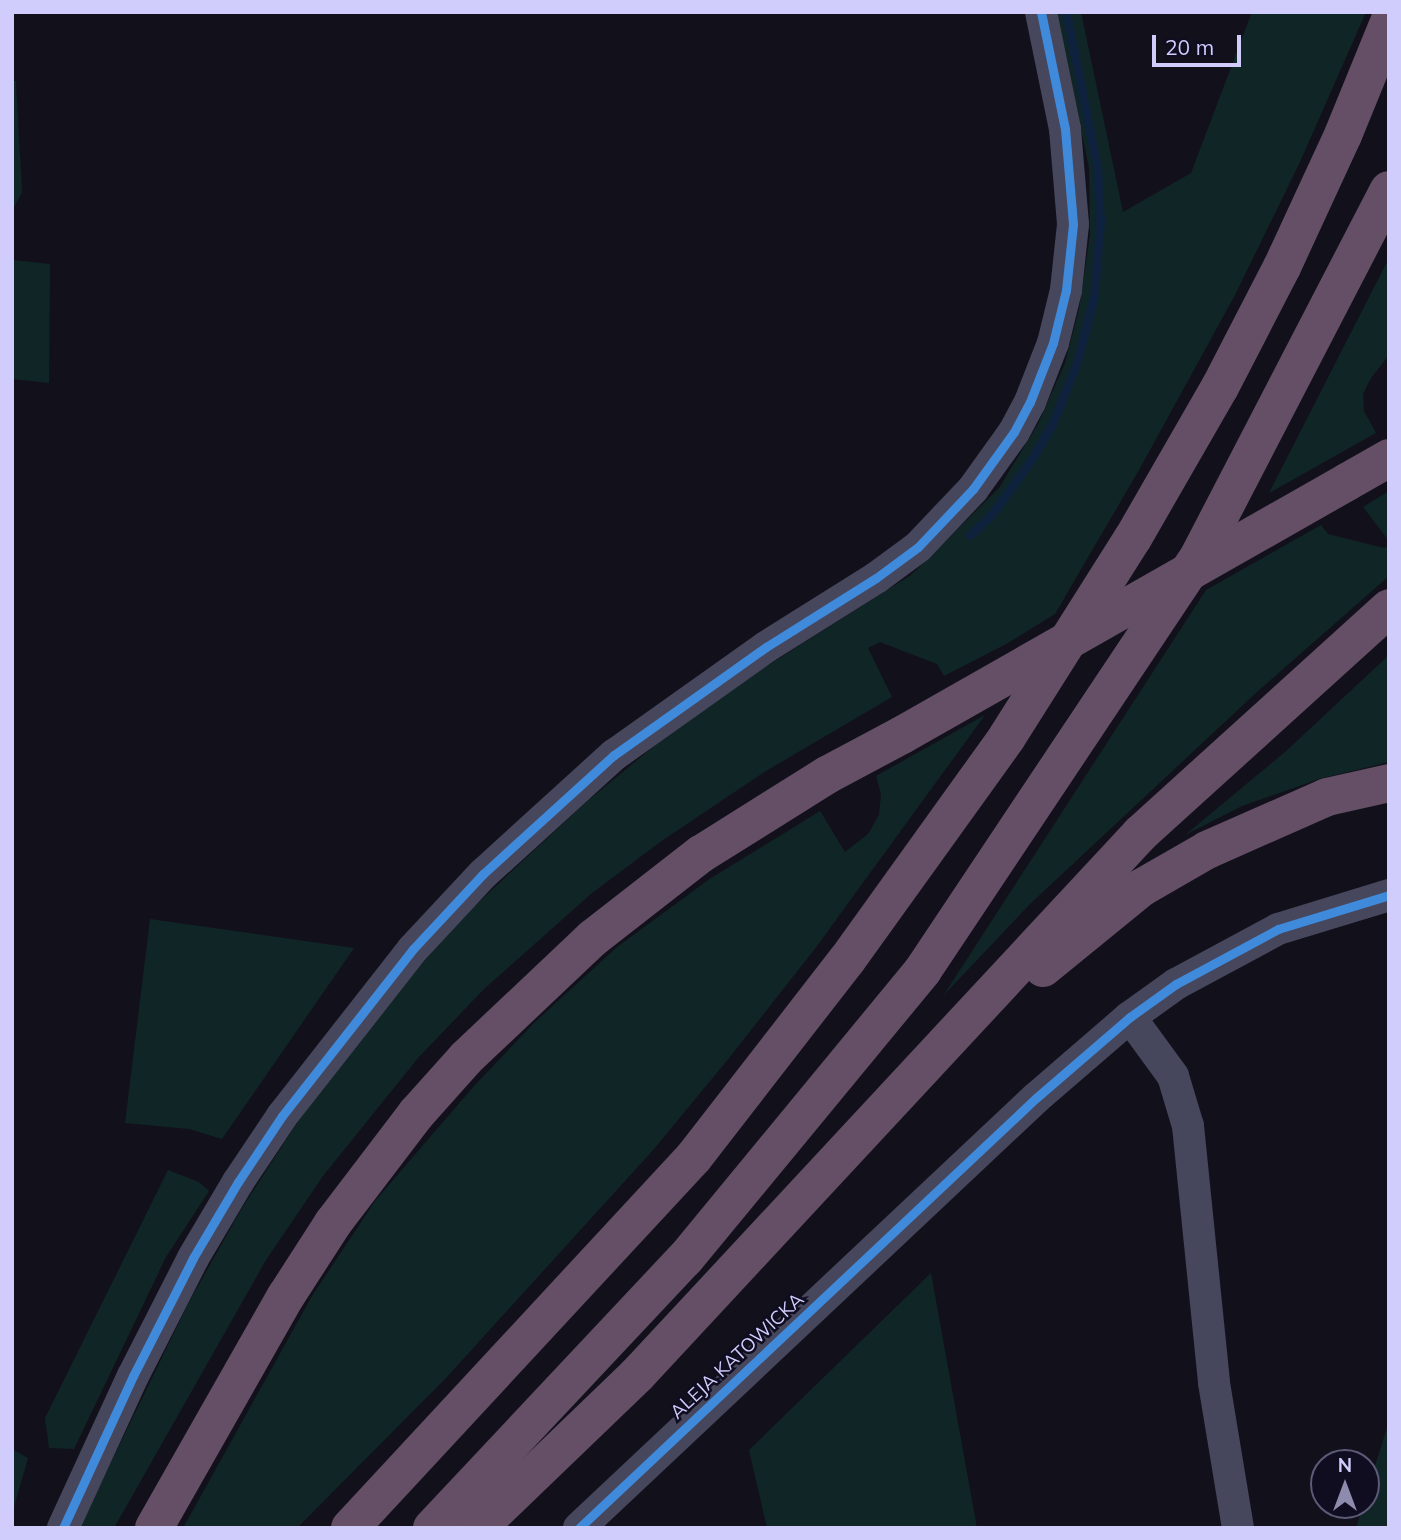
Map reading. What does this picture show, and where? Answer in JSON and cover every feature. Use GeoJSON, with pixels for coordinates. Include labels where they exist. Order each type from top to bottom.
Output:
{"type":"FeatureCollection","features":[{"type":"Feature","properties":{"kind":"highway"},"geometry":{"type":"LineString","coordinates":[[350,1528],[694,1157],[847,961],[1007,737],[1133,538],[1220,387],[1282,267],[1343,135],[1389,22]]}},
{"type":"Feature","properties":{"kind":"highway"},"geometry":{"type":"LineString","coordinates":[[432,1528],[685,1259],[923,970],[1199,556],[1389,190]]}},
{"type":"Feature","properties":{"kind":"highway"},"geometry":{"type":"LineString","coordinates":[[154,1528],[286,1296],[333,1223],[408,1124],[466,1058],[593,938],[701,854],[816,782],[1389,458]]}},
{"type":"Feature","properties":{"kind":"highway"},"geometry":{"type":"LineString","coordinates":[[478,1528],[636,1375],[1140,834],[1389,608]]}},
{"type":"Feature","properties":{"kind":"highway"},"geometry":{"type":"LineString","coordinates":[[882,1112],[1002,1004],[1141,888],[1207,849],[1263,823],[1328,797],[1389,783]]}},
{"type":"Feature","properties":{"kind":"street"},"geometry":{"type":"LineString","coordinates":[[62,1528],[133,1376],[193,1258],[238,1182],[282,1116],[413,949],[483,874],[614,755],[766,647],[876,578],[918,547],[973,489],[1014,432],[1030,402],[1053,342],[1066,290],[1073,224],[1072,185],[1065,129],[1041,12]]}},
{"type":"Feature","properties":{"kind":"street","name":"ALEJA KATOWICKA"},"geometry":{"type":"LineString","coordinates":[[579,1528],[1036,1098],[1130,1017],[1176,984],[1278,929],[1389,895]]}},
{"type":"Feature","properties":{"kind":"street"},"geometry":{"type":"LineString","coordinates":[[1130,1017],[1173,1076],[1188,1126],[1214,1383],[1238,1528]]}},
{"type":"Feature","properties":{"kind":"green space"},"geometry":{"type":"Polygon","coordinates":[[[1057,12],[1081,12],[1123,212],[1191,173],[1252,12],[1366,12],[1300,162],[1235,295],[1139,470],[1055,614],[1008,643],[944,676],[937,664],[880,642],[868,648],[892,697],[766,771],[663,840],[592,893],[484,989],[418,1058],[323,1176],[266,1260],[114,1528],[79,1528],[189,1302],[242,1208],[299,1120],[399,989],[467,913],[585,803],[670,733],[751,676],[911,575],[999,488],[1038,424],[1065,363],[1079,309],[1090,235],[1089,168],[1057,12]]]}},
{"type":"Feature","properties":{"kind":"green space"},"geometry":{"type":"Polygon","coordinates":[[[12,81],[16,81],[22,192],[12,211],[12,81]]]}},
{"type":"Feature","properties":{"kind":"green space"},"geometry":{"type":"Polygon","coordinates":[[[1389,258],[1389,355],[1371,378],[1363,394],[1364,411],[1376,433],[1269,493],[1389,258]]]}},
{"type":"Feature","properties":{"kind":"green space"},"geometry":{"type":"Polygon","coordinates":[[[12,260],[50,264],[49,383],[12,379],[12,260]]]}},
{"type":"Feature","properties":{"kind":"green space"},"geometry":{"type":"Polygon","coordinates":[[[1389,491],[1389,541],[1363,507],[1389,491]]]}},
{"type":"Feature","properties":{"kind":"green space"},"geometry":{"type":"Polygon","coordinates":[[[1321,525],[1328,534],[1384,548],[1389,545],[1389,576],[1258,691],[1030,904],[943,996],[1206,590],[1321,525]]]}},
{"type":"Feature","properties":{"kind":"green space"},"geometry":{"type":"Polygon","coordinates":[[[1389,655],[1389,762],[1319,779],[1242,806],[1185,835],[1285,752],[1389,655]]]}},
{"type":"Feature","properties":{"kind":"green space"},"geometry":{"type":"Polygon","coordinates":[[[985,715],[814,950],[729,1058],[654,1149],[446,1378],[297,1528],[183,1528],[312,1296],[375,1201],[474,1086],[534,1023],[617,947],[711,878],[820,811],[845,852],[868,834],[879,815],[881,794],[876,776],[985,715]]]}},
{"type":"Feature","properties":{"kind":"green space"},"geometry":{"type":"Polygon","coordinates":[[[150,919],[354,948],[222,1139],[189,1129],[125,1123],[150,919]]]}},
{"type":"Feature","properties":{"kind":"green space"},"geometry":{"type":"Polygon","coordinates":[[[168,1170],[199,1182],[209,1191],[166,1257],[74,1449],[49,1448],[45,1418],[168,1170]]]}},
{"type":"Feature","properties":{"kind":"green space"},"geometry":{"type":"Polygon","coordinates":[[[931,1273],[977,1528],[767,1528],[749,1450],[931,1273]]]}},
{"type":"Feature","properties":{"kind":"green space"},"geometry":{"type":"Polygon","coordinates":[[[1389,1421],[1389,1528],[1356,1528],[1359,1519],[1380,1519],[1380,1450],[1389,1421]]]}},
{"type":"Feature","properties":{"kind":"green space"},"geometry":{"type":"Polygon","coordinates":[[[12,1449],[28,1458],[12,1514],[12,1449]]]}},
{"type":"Feature","properties":{"kind":"waterway"},"geometry":{"type":"LineString","coordinates":[[970,535],[992,514],[1031,460],[1053,422],[1077,362],[1094,296],[1100,221],[1097,167],[1066,12]]}},
{"type":"Feature","properties":{"kind":"cycle path"},"geometry":{"type":"LineString","coordinates":[[63,1528],[133,1376],[193,1258],[238,1182],[282,1116],[413,949],[483,874],[614,755],[766,647],[876,578],[918,547],[973,489],[1014,432],[1030,402],[1053,343],[1066,290],[1073,224],[1065,129],[1041,12]]}},
{"type":"Feature","properties":{"kind":"cycle path"},"geometry":{"type":"LineString","coordinates":[[579,1528],[1036,1098],[1130,1017],[1176,984],[1278,929],[1389,895]]}}]}
